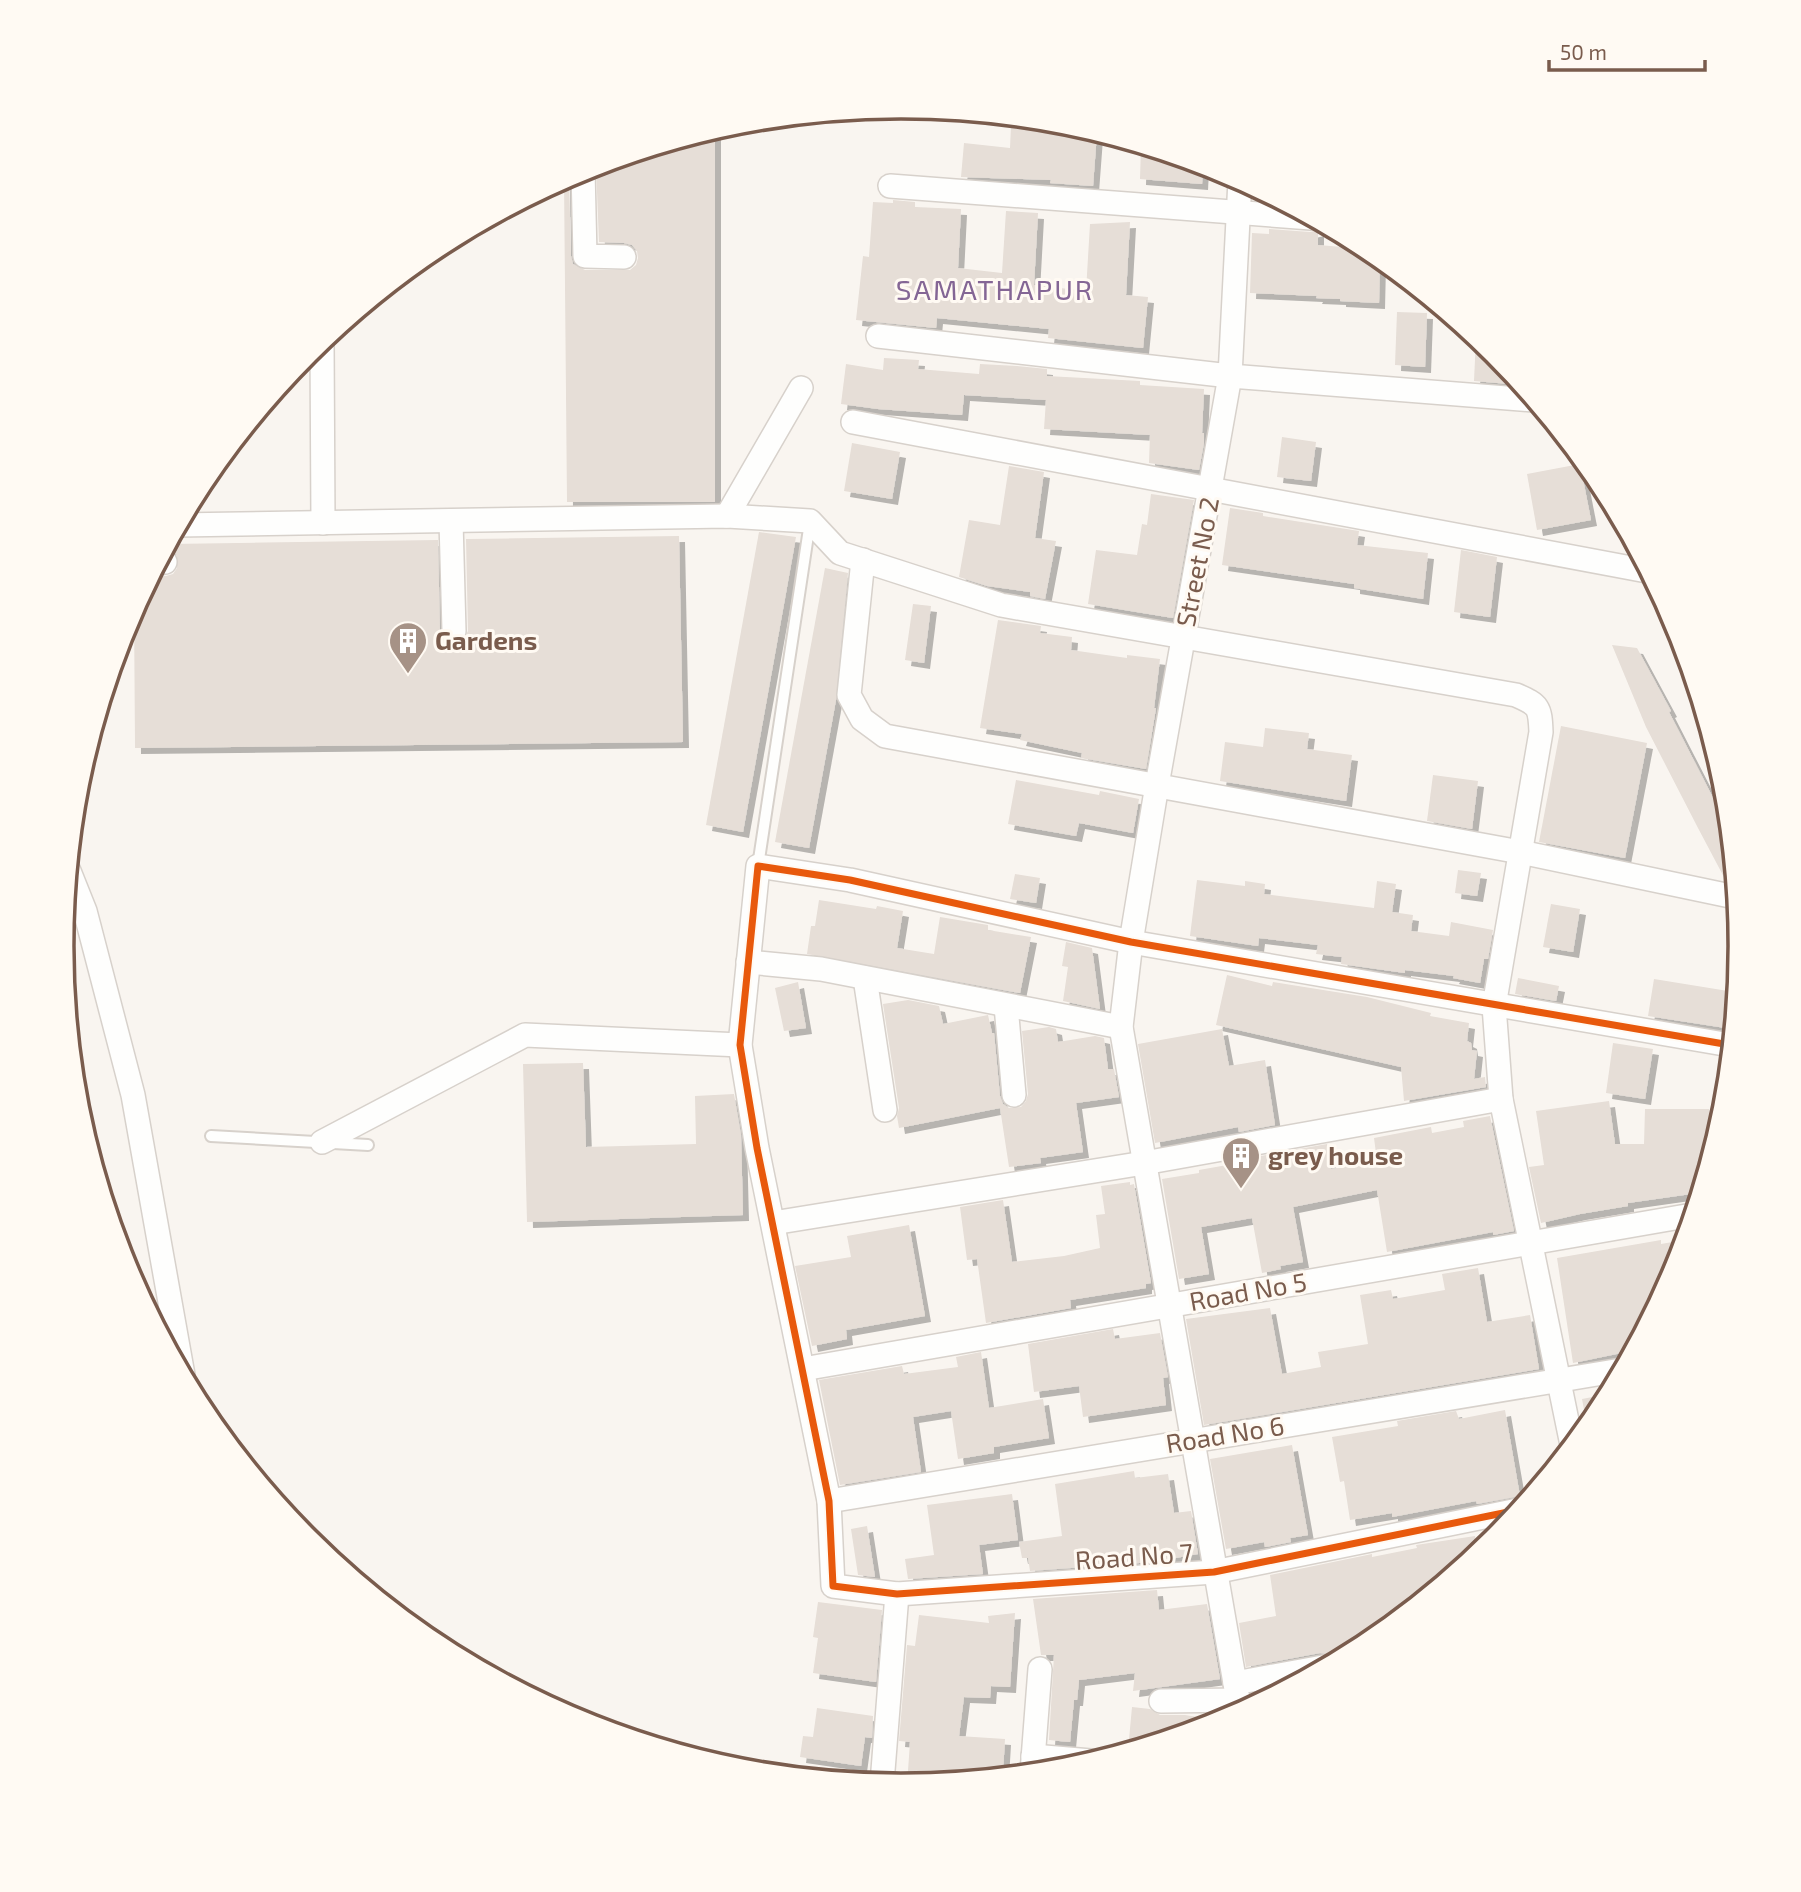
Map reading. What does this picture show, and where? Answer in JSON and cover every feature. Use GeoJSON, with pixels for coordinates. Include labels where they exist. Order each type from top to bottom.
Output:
{"type":"FeatureCollection","features":[{"type":"Feature","properties":{"kind":"street"},"geometry":{"type":"LineString","coordinates":[[583,182],[585,256],[624,257]]}},
{"type":"Feature","properties":{"kind":"street"},"geometry":{"type":"LineString","coordinates":[[890,186],[1289,216]]}},
{"type":"Feature","properties":{"kind":"street","name":"Street No 2"},"geometry":{"type":"LineString","coordinates":[[1238,1698],[1121,1027],[1131,942],[1157,785],[1230,376],[1239,192]]}},
{"type":"Feature","properties":{"kind":"street"},"geometry":{"type":"LineString","coordinates":[[878,337],[1230,376],[1520,399]]}},
{"type":"Feature","properties":{"kind":"street"},"geometry":{"type":"LineString","coordinates":[[322,355],[323,523]]}},
{"type":"Feature","properties":{"kind":"street"},"geometry":{"type":"LineString","coordinates":[[727,516],[801,388]]}},
{"type":"Feature","properties":{"kind":"street"},"geometry":{"type":"LineString","coordinates":[[853,422],[1636,569]]}},
{"type":"Feature","properties":{"kind":"street"},"geometry":{"type":"LineString","coordinates":[[189,525],[323,523],[364,531],[451,521],[727,516],[810,521],[840,553],[1001,605],[1516,695],[1534,702],[1540,712],[1541,732],[1494,1006],[1501,1099],[1570,1431]]}},
{"type":"Feature","properties":{"kind":"street"},"geometry":{"type":"LineString","coordinates":[[451,521],[454,631]]}},
{"type":"Feature","properties":{"kind":"street"},"geometry":{"type":"LineString","coordinates":[[863,560],[849,695],[862,719],[885,736],[1520,852],[1726,895]]}},
{"type":"Feature","properties":{"kind":"street"},"geometry":{"type":"LineString","coordinates":[[829,1501],[757,1148],[740,1045],[758,866],[850,880],[1131,942],[1721,1044]]}},
{"type":"Feature","properties":{"kind":"street"},"geometry":{"type":"LineString","coordinates":[[76,887],[85,911],[133,1095],[178,1348]]}},
{"type":"Feature","properties":{"kind":"street"},"geometry":{"type":"LineString","coordinates":[[748,962],[821,969],[1121,1027]]}},
{"type":"Feature","properties":{"kind":"street"},"geometry":{"type":"LineString","coordinates":[[865,978],[885,1110]]}},
{"type":"Feature","properties":{"kind":"street"},"geometry":{"type":"LineString","coordinates":[[1006,1006],[1014,1095]]}},
{"type":"Feature","properties":{"kind":"street"},"geometry":{"type":"LineString","coordinates":[[322,1142],[524,1035],[740,1045]]}},
{"type":"Feature","properties":{"kind":"street"},"geometry":{"type":"LineString","coordinates":[[773,1223],[1144,1163],[1501,1099]]}},
{"type":"Feature","properties":{"kind":"street","name":"Road No 5"},"geometry":{"type":"LineString","coordinates":[[803,1368],[1682,1217]]}},
{"type":"Feature","properties":{"kind":"street","name":"Road No 6"},"geometry":{"type":"LineString","coordinates":[[829,1501],[1609,1372]]}},
{"type":"Feature","properties":{"kind":"street","name":"Road No 7"},"geometry":{"type":"LineString","coordinates":[[829,1501],[833,1586],[897,1594],[1214,1572],[1501,1513]]}},
{"type":"Feature","properties":{"kind":"street"},"geometry":{"type":"LineString","coordinates":[[883,1772],[897,1594]]}},
{"type":"Feature","properties":{"kind":"street"},"geometry":{"type":"LineString","coordinates":[[1032,1762],[1040,1669]]}},
{"type":"Feature","properties":{"kind":"street"},"geometry":{"type":"LineString","coordinates":[[1161,1701],[1238,1698],[1267,1687]]}},
{"type":"Feature","properties":{"kind":"lane"},"geometry":{"type":"LineString","coordinates":[[758,866],[810,521]]}},
{"type":"Feature","properties":{"kind":"lane"},"geometry":{"type":"LineString","coordinates":[[211,1136],[368,1145]]}},
{"type":"Feature","properties":{"kind":"building"},"geometry":{"type":"Polygon","coordinates":[[[1011,126],[1096,143],[1093,186],[1050,183],[1051,180],[961,177],[964,143],[1010,148],[1011,126]]]}},
{"type":"Feature","properties":{"kind":"building"},"geometry":{"type":"Polygon","coordinates":[[[715,140],[715,502],[567,502],[564,191],[569,189],[573,264],[585,270],[630,270],[636,265],[637,251],[632,245],[599,242],[596,177],[686,147],[715,140]]]}},
{"type":"Feature","properties":{"kind":"building"},"geometry":{"type":"Polygon","coordinates":[[[1141,155],[1202,177],[1202,184],[1140,179],[1141,155]]]}},
{"type":"Feature","properties":{"kind":"building"},"geometry":{"type":"Polygon","coordinates":[[[893,200],[915,202],[915,207],[961,209],[958,268],[1002,273],[1006,211],[1038,213],[1034,285],[1086,291],[1090,224],[1130,222],[1126,295],[1148,297],[1143,348],[1048,338],[1049,329],[937,318],[936,328],[856,320],[863,256],[869,257],[873,202],[893,203],[893,200]]]}},
{"type":"Feature","properties":{"kind":"building"},"geometry":{"type":"Polygon","coordinates":[[[1269,229],[1315,231],[1318,232],[1318,245],[1342,247],[1360,258],[1380,272],[1379,303],[1340,301],[1316,298],[1317,296],[1250,293],[1252,233],[1269,234],[1269,229]]]}},
{"type":"Feature","properties":{"kind":"building"},"geometry":{"type":"Polygon","coordinates":[[[1397,312],[1427,313],[1425,367],[1395,365],[1397,312]]]}},
{"type":"Feature","properties":{"kind":"building"},"geometry":{"type":"Polygon","coordinates":[[[1475,352],[1506,384],[1474,381],[1475,352]]]}},
{"type":"Feature","properties":{"kind":"building"},"geometry":{"type":"Polygon","coordinates":[[[884,358],[919,360],[918,369],[979,374],[980,364],[1017,366],[1047,369],[1047,376],[1140,381],[1140,385],[1204,389],[1204,443],[1199,470],[1149,463],[1150,435],[1044,429],[1046,400],[964,395],[962,415],[841,404],[846,364],[883,370],[884,358]]]}},
{"type":"Feature","properties":{"kind":"building"},"geometry":{"type":"Polygon","coordinates":[[[1282,437],[1316,442],[1311,481],[1277,477],[1282,437]]]}},
{"type":"Feature","properties":{"kind":"building"},"geometry":{"type":"Polygon","coordinates":[[[852,443],[900,452],[892,499],[844,491],[852,443]]]}},
{"type":"Feature","properties":{"kind":"building"},"geometry":{"type":"Polygon","coordinates":[[[1573,465],[1583,480],[1591,520],[1537,530],[1527,474],[1573,465]]]}},
{"type":"Feature","properties":{"kind":"building"},"geometry":{"type":"Polygon","coordinates":[[[1009,466],[1044,472],[1035,538],[1056,541],[1045,599],[1030,596],[1030,592],[987,586],[959,577],[969,520],[1000,525],[1009,466]]]}},
{"type":"Feature","properties":{"kind":"building"},"geometry":{"type":"Polygon","coordinates":[[[1151,494],[1194,500],[1173,618],[1088,604],[1096,550],[1137,555],[1142,524],[1147,525],[1151,494]]]}},
{"type":"Feature","properties":{"kind":"building"},"geometry":{"type":"Polygon","coordinates":[[[1230,508],[1359,531],[1357,545],[1428,553],[1423,599],[1354,588],[1354,584],[1222,565],[1230,508]]]}},
{"type":"Feature","properties":{"kind":"building"},"geometry":{"type":"Polygon","coordinates":[[[759,532],[796,537],[743,832],[706,825],[759,532]]]}},
{"type":"Feature","properties":{"kind":"building","name":"Gardens"},"geometry":{"type":"Polygon","coordinates":[[[679,536],[683,742],[135,748],[134,635],[161,575],[173,574],[177,568],[177,556],[174,551],[178,544],[438,540],[440,632],[447,643],[454,645],[462,642],[468,631],[466,539],[679,536]]]}},
{"type":"Feature","properties":{"kind":"building"},"geometry":{"type":"Polygon","coordinates":[[[1461,550],[1497,557],[1490,617],[1454,612],[1461,550]]]}},
{"type":"Feature","properties":{"kind":"building"},"geometry":{"type":"Polygon","coordinates":[[[825,568],[848,573],[836,700],[809,848],[775,842],[825,568]]]}},
{"type":"Feature","properties":{"kind":"building"},"geometry":{"type":"Polygon","coordinates":[[[913,604],[931,606],[924,663],[905,660],[913,604]]]}},
{"type":"Feature","properties":{"kind":"building"},"geometry":{"type":"Polygon","coordinates":[[[998,620],[1041,626],[1040,633],[1072,637],[1071,650],[1127,658],[1127,655],[1160,659],[1156,708],[1146,769],[1081,758],[1082,753],[1020,740],[1022,734],[980,728],[998,620]]]}},
{"type":"Feature","properties":{"kind":"building"},"geometry":{"type":"Polygon","coordinates":[[[1612,645],[1637,648],[1714,800],[1724,878],[1646,727],[1612,645]]]}},
{"type":"Feature","properties":{"kind":"building"},"geometry":{"type":"Polygon","coordinates":[[[1561,726],[1647,743],[1625,858],[1539,842],[1561,726]]]}},
{"type":"Feature","properties":{"kind":"building"},"geometry":{"type":"Polygon","coordinates":[[[1265,728],[1309,733],[1307,749],[1352,755],[1346,801],[1220,781],[1225,742],[1263,747],[1265,728]]]}},
{"type":"Feature","properties":{"kind":"building"},"geometry":{"type":"Polygon","coordinates":[[[1433,775],[1478,781],[1472,829],[1427,821],[1433,775]]]}},
{"type":"Feature","properties":{"kind":"building"},"geometry":{"type":"Polygon","coordinates":[[[1016,780],[1099,795],[1100,791],[1139,799],[1133,833],[1079,823],[1076,836],[1008,824],[1016,780]]]}},
{"type":"Feature","properties":{"kind":"building"},"geometry":{"type":"Polygon","coordinates":[[[1458,870],[1481,873],[1477,896],[1455,893],[1458,870]]]}},
{"type":"Feature","properties":{"kind":"building"},"geometry":{"type":"Polygon","coordinates":[[[1015,874],[1040,878],[1036,903],[1010,899],[1015,874]]]}},
{"type":"Feature","properties":{"kind":"building"},"geometry":{"type":"Polygon","coordinates":[[[1197,880],[1245,886],[1245,881],[1265,884],[1264,894],[1374,908],[1377,881],[1396,884],[1392,912],[1413,915],[1411,931],[1449,936],[1451,922],[1493,930],[1488,959],[1484,959],[1480,983],[1453,978],[1454,976],[1405,970],[1405,973],[1341,964],[1342,957],[1316,954],[1318,945],[1259,938],[1258,946],[1190,936],[1197,880]]]}},
{"type":"Feature","properties":{"kind":"building"},"geometry":{"type":"Polygon","coordinates":[[[819,900],[903,911],[897,948],[934,954],[940,917],[988,925],[988,930],[1031,937],[1020,993],[807,954],[811,926],[815,926],[819,900]]]}},
{"type":"Feature","properties":{"kind":"building"},"geometry":{"type":"Polygon","coordinates":[[[1551,904],[1580,909],[1573,952],[1543,947],[1551,904]]]}},
{"type":"Feature","properties":{"kind":"building"},"geometry":{"type":"Polygon","coordinates":[[[1066,942],[1092,948],[1100,1009],[1063,1001],[1068,967],[1062,966],[1066,942]]]}},
{"type":"Feature","properties":{"kind":"building"},"geometry":{"type":"Polygon","coordinates":[[[1227,975],[1272,986],[1273,982],[1367,997],[1431,1013],[1430,1016],[1469,1023],[1467,1041],[1471,1043],[1472,1050],[1477,1051],[1474,1079],[1485,1077],[1486,1087],[1404,1101],[1401,1067],[1216,1025],[1227,975]]]}},
{"type":"Feature","properties":{"kind":"building"},"geometry":{"type":"Polygon","coordinates":[[[1518,978],[1559,986],[1556,1001],[1515,994],[1518,978]]]}},
{"type":"Feature","properties":{"kind":"building"},"geometry":{"type":"Polygon","coordinates":[[[1654,979],[1726,991],[1723,1028],[1648,1016],[1654,979]]]}},
{"type":"Feature","properties":{"kind":"building"},"geometry":{"type":"Polygon","coordinates":[[[798,982],[806,1028],[784,1031],[775,988],[798,982]]]}},
{"type":"Feature","properties":{"kind":"building"},"geometry":{"type":"Polygon","coordinates":[[[908,1000],[939,1006],[943,1024],[988,1015],[994,1033],[1000,1096],[1003,1104],[1009,1108],[1021,1107],[1028,1094],[1022,1031],[1049,1027],[1056,1029],[1058,1042],[1095,1036],[1104,1038],[1108,1069],[1114,1069],[1119,1097],[1076,1103],[1083,1152],[1040,1158],[1041,1163],[1009,1167],[1000,1108],[899,1128],[899,1108],[883,1004],[908,1000]]]}},
{"type":"Feature","properties":{"kind":"building"},"geometry":{"type":"Polygon","coordinates":[[[1222,1029],[1229,1066],[1265,1060],[1275,1125],[1239,1132],[1238,1127],[1155,1143],[1138,1044],[1222,1029]]]}},
{"type":"Feature","properties":{"kind":"building"},"geometry":{"type":"Polygon","coordinates":[[[1613,1043],[1653,1049],[1645,1099],[1606,1093],[1613,1043]]]}},
{"type":"Feature","properties":{"kind":"building"},"geometry":{"type":"Polygon","coordinates":[[[583,1063],[586,1147],[696,1144],[695,1096],[734,1094],[741,1135],[743,1215],[527,1222],[523,1064],[583,1063]]]}},
{"type":"Feature","properties":{"kind":"building"},"geometry":{"type":"Polygon","coordinates":[[[1609,1101],[1615,1144],[1644,1144],[1645,1109],[1709,1109],[1710,1116],[1689,1194],[1628,1203],[1628,1206],[1541,1223],[1529,1167],[1544,1165],[1536,1111],[1609,1101]]]}},
{"type":"Feature","properties":{"kind":"building"},"geometry":{"type":"Polygon","coordinates":[[[1490,1116],[1514,1231],[1493,1235],[1493,1232],[1387,1252],[1377,1190],[1293,1207],[1303,1262],[1262,1273],[1252,1218],[1201,1227],[1209,1274],[1179,1279],[1162,1179],[1199,1173],[1199,1170],[1244,1162],[1244,1159],[1327,1144],[1331,1169],[1377,1161],[1374,1138],[1431,1127],[1432,1133],[1464,1127],[1463,1121],[1490,1116]]]}},
{"type":"Feature","properties":{"kind":"building"},"geometry":{"type":"Polygon","coordinates":[[[1130,1182],[1130,1185],[1134,1184],[1151,1283],[1146,1284],[1146,1288],[1070,1300],[1071,1308],[986,1323],[977,1259],[967,1260],[960,1207],[1003,1200],[1012,1262],[1064,1256],[1100,1248],[1096,1215],[1105,1214],[1101,1186],[1130,1182]]]}},
{"type":"Feature","properties":{"kind":"building"},"geometry":{"type":"Polygon","coordinates":[[[909,1225],[925,1316],[846,1330],[847,1339],[812,1346],[795,1266],[851,1257],[847,1236],[909,1225]]]}},
{"type":"Feature","properties":{"kind":"building"},"geometry":{"type":"Polygon","coordinates":[[[1661,1240],[1661,1244],[1673,1242],[1621,1353],[1573,1363],[1557,1258],[1661,1240]]]}},
{"type":"Feature","properties":{"kind":"building"},"geometry":{"type":"Polygon","coordinates":[[[1478,1268],[1487,1322],[1530,1315],[1539,1369],[1204,1425],[1186,1319],[1270,1308],[1282,1374],[1321,1367],[1318,1352],[1368,1344],[1360,1295],[1391,1290],[1393,1299],[1445,1290],[1442,1274],[1478,1268]]]}},
{"type":"Feature","properties":{"kind":"building"},"geometry":{"type":"Polygon","coordinates":[[[1113,1329],[1115,1339],[1160,1333],[1168,1377],[1163,1378],[1166,1405],[1083,1417],[1079,1386],[1034,1392],[1028,1344],[1113,1329]]]}},
{"type":"Feature","properties":{"kind":"building"},"geometry":{"type":"Polygon","coordinates":[[[981,1352],[989,1408],[1043,1399],[1049,1438],[994,1447],[994,1453],[958,1459],[951,1411],[913,1417],[921,1472],[840,1485],[819,1380],[902,1366],[904,1374],[958,1367],[956,1357],[981,1352]]]}},
{"type":"Feature","properties":{"kind":"building"},"geometry":{"type":"Polygon","coordinates":[[[1593,1397],[1584,1410],[1582,1399],[1593,1397]]]}},
{"type":"Feature","properties":{"kind":"building"},"geometry":{"type":"Polygon","coordinates":[[[1505,1410],[1520,1494],[1517,1497],[1477,1504],[1476,1501],[1392,1517],[1392,1513],[1350,1520],[1344,1481],[1340,1482],[1332,1437],[1398,1426],[1397,1421],[1456,1411],[1459,1419],[1505,1410]]]}},
{"type":"Feature","properties":{"kind":"building"},"geometry":{"type":"Polygon","coordinates":[[[1292,1445],[1308,1535],[1290,1538],[1291,1542],[1265,1547],[1264,1542],[1226,1549],[1210,1459],[1292,1445]]]}},
{"type":"Feature","properties":{"kind":"building"},"geometry":{"type":"Polygon","coordinates":[[[1134,1471],[1135,1478],[1168,1474],[1174,1513],[1191,1511],[1198,1554],[1153,1562],[1030,1571],[1028,1558],[1022,1558],[1019,1542],[1062,1536],[1055,1484],[1134,1471]]]}},
{"type":"Feature","properties":{"kind":"building"},"geometry":{"type":"Polygon","coordinates":[[[1012,1494],[1018,1540],[979,1545],[983,1574],[908,1579],[905,1559],[934,1555],[927,1505],[1012,1494]]]}},
{"type":"Feature","properties":{"kind":"building"},"geometry":{"type":"Polygon","coordinates":[[[867,1526],[875,1577],[858,1575],[851,1529],[867,1526]]]}},
{"type":"Feature","properties":{"kind":"building"},"geometry":{"type":"Polygon","coordinates":[[[1475,1536],[1476,1540],[1404,1602],[1327,1654],[1246,1667],[1239,1623],[1276,1616],[1270,1575],[1372,1554],[1372,1557],[1417,1548],[1416,1545],[1475,1536]]]}},
{"type":"Feature","properties":{"kind":"building"},"geometry":{"type":"Polygon","coordinates":[[[1157,1590],[1159,1610],[1207,1604],[1220,1679],[1133,1691],[1135,1673],[1079,1680],[1070,1742],[1049,1740],[1054,1655],[1041,1655],[1033,1599],[1157,1590]]]}},
{"type":"Feature","properties":{"kind":"building"},"geometry":{"type":"Polygon","coordinates":[[[818,1602],[882,1610],[876,1682],[813,1673],[818,1638],[813,1637],[818,1602]]]}},
{"type":"Feature","properties":{"kind":"building"},"geometry":{"type":"Polygon","coordinates":[[[1015,1613],[1010,1687],[991,1686],[990,1698],[964,1697],[959,1736],[1005,1739],[1003,1766],[908,1773],[910,1742],[899,1741],[907,1645],[915,1646],[919,1615],[989,1623],[988,1616],[1015,1613]]]}},
{"type":"Feature","properties":{"kind":"building"},"geometry":{"type":"Polygon","coordinates":[[[1132,1707],[1150,1709],[1160,1715],[1198,1717],[1166,1729],[1129,1741],[1132,1707]]]}},
{"type":"Feature","properties":{"kind":"building"},"geometry":{"type":"Polygon","coordinates":[[[817,1708],[873,1716],[872,1738],[865,1737],[861,1766],[800,1757],[803,1736],[813,1737],[817,1708]]]}},
{"type":"Feature","properties":{"kind":"cycle path"},"geometry":{"type":"LineString","coordinates":[[1501,1513],[1214,1572],[897,1594],[833,1586],[829,1501],[757,1148],[740,1045],[758,866],[850,880],[1131,942],[1721,1043]]}},
{"type":"Feature","properties":{"kind":"place","name":"Gardens"},"geometry":{"type":"Point","coordinates":[408,675]}},
{"type":"Feature","properties":{"kind":"place","name":"grey house"},"geometry":{"type":"Point","coordinates":[1241,1190]}},
{"type":"Feature","properties":{"kind":"district","name":"SAMATHAPUR"},"geometry":{"type":"Point","coordinates":[995,290]}}]}
